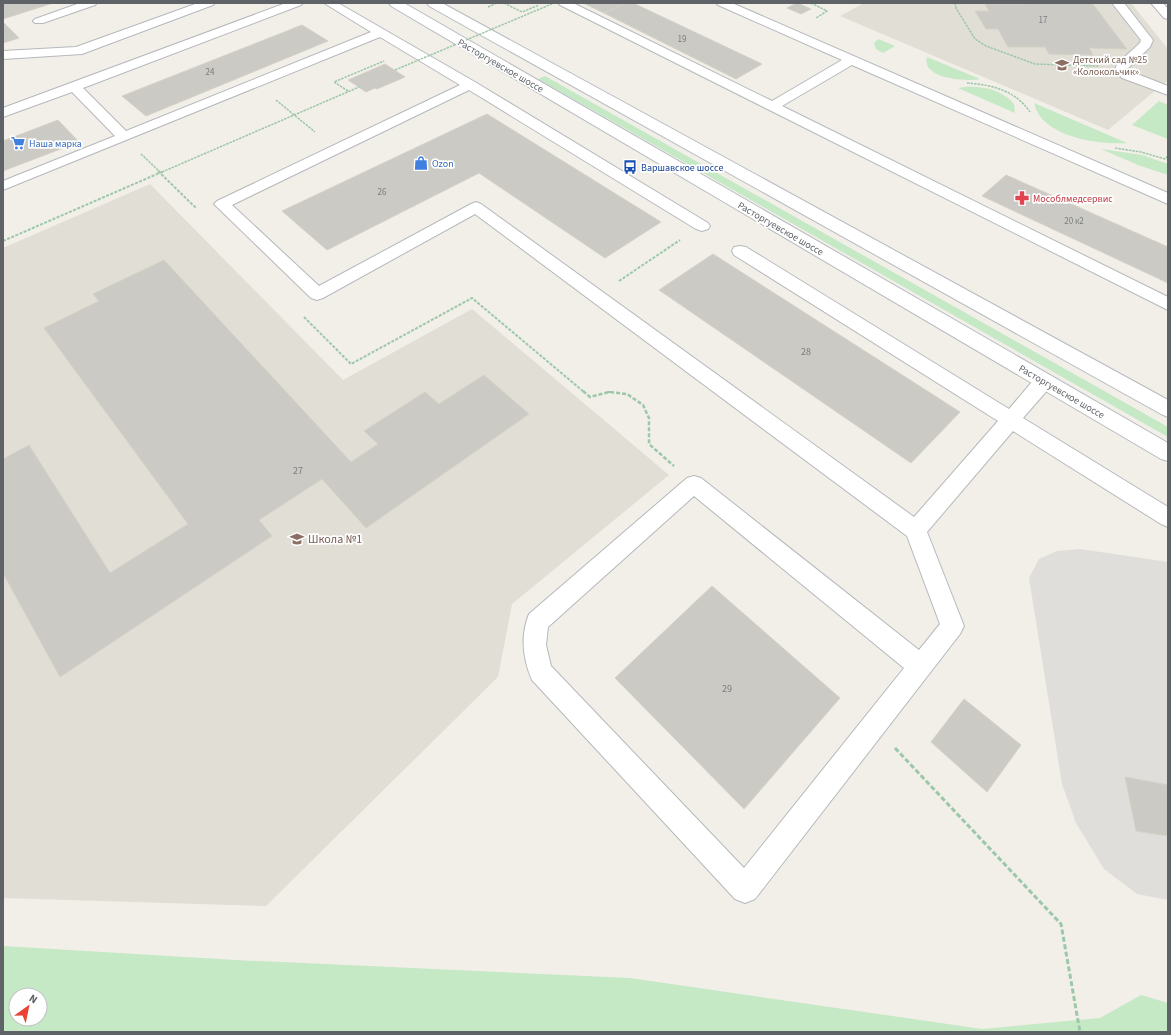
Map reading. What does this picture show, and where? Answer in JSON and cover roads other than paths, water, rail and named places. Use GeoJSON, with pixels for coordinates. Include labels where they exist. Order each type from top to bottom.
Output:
{"type":"FeatureCollection","features":[{"type":"Feature","properties":{"kind":"main road","name":"Расторгуевское шоссе"},"geometry":{"type":"LineString","coordinates":[[395,3],[1168,452]]}},
{"type":"Feature","properties":{"kind":"main road","name":"Расторгуевское шоссе"},"geometry":{"type":"LineString","coordinates":[[433,3],[1168,409]]}},
{"type":"Feature","properties":{"kind":"lane"},"geometry":{"type":"LineString","coordinates":[[39,21],[91,3]]}},
{"type":"Feature","properties":{"kind":"lane"},"geometry":{"type":"LineString","coordinates":[[3,55],[78,51],[210,3]]}},
{"type":"Feature","properties":{"kind":"lane"},"geometry":{"type":"LineString","coordinates":[[3,113],[298,3]]}},
{"type":"Feature","properties":{"kind":"lane"},"geometry":{"type":"LineString","coordinates":[[330,3],[470,85],[702,226]]}},
{"type":"Feature","properties":{"kind":"lane"},"geometry":{"type":"LineString","coordinates":[[564,3],[1168,304]]}},
{"type":"Feature","properties":{"kind":"lane"},"geometry":{"type":"LineString","coordinates":[[722,3],[1168,199]]}},
{"type":"Feature","properties":{"kind":"lane"},"geometry":{"type":"LineString","coordinates":[[1118,3],[1147,40],[1146,44],[1121,67],[1121,70],[1127,75],[1168,90]]}},
{"type":"Feature","properties":{"kind":"lane"},"geometry":{"type":"LineString","coordinates":[[1157,3],[1168,16]]}},
{"type":"Feature","properties":{"kind":"lane"},"geometry":{"type":"LineString","coordinates":[[3,186],[380,33]]}},
{"type":"Feature","properties":{"kind":"lane"},"geometry":{"type":"LineString","coordinates":[[773,106],[852,60]]}},
{"type":"Feature","properties":{"kind":"lane"},"geometry":{"type":"LineString","coordinates":[[470,85],[222,204],[317,294],[476,207],[916,530],[952,626],[745,889],[540,672],[534,645],[537,622],[694,484],[920,666]]}},
{"type":"Feature","properties":{"kind":"lane"},"geometry":{"type":"LineString","coordinates":[[74,86],[124,137]]}},
{"type":"Feature","properties":{"kind":"lane"},"geometry":{"type":"LineString","coordinates":[[740,251],[1168,518]]}},
{"type":"Feature","properties":{"kind":"lane"},"geometry":{"type":"LineString","coordinates":[[916,530],[1044,381]]}},
{"type":"Feature","properties":{"kind":"place","name":"Детский сад №25 «Колокольчик»"},"geometry":{"type":"Point","coordinates":[1062,65]}},
{"type":"Feature","properties":{"kind":"place","name":"Наша марка"},"geometry":{"type":"Point","coordinates":[18,143]}},
{"type":"Feature","properties":{"kind":"place","name":"Ozon"},"geometry":{"type":"Point","coordinates":[421,163]}},
{"type":"Feature","properties":{"kind":"place","name":"Варшавское шоссе"},"geometry":{"type":"Point","coordinates":[630,167]}},
{"type":"Feature","properties":{"kind":"place","name":"Мособлмедсервис"},"geometry":{"type":"Point","coordinates":[1022,198]}},
{"type":"Feature","properties":{"kind":"place","name":"Школа №1"},"geometry":{"type":"Point","coordinates":[297,539]}}]}
